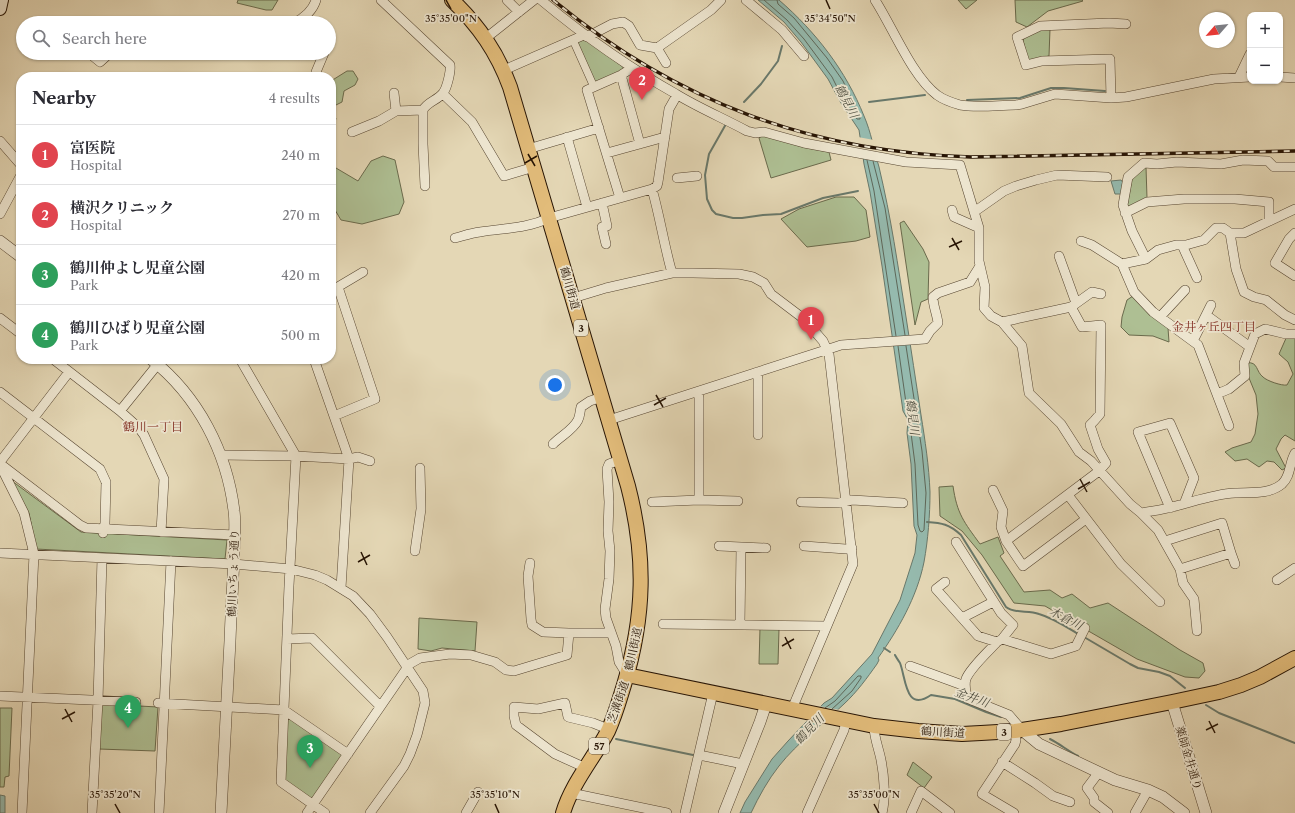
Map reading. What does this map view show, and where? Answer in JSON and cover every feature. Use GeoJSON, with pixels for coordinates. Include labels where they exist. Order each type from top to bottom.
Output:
{"type":"FeatureCollection","features":[{"type":"Feature","properties":{"kind":"main road"},"geometry":{"type":"LineString","coordinates":[[0,9],[2,0]]}},
{"type":"Feature","properties":{"kind":"main road","name":"鶴川街道"},"geometry":{"type":"LineString","coordinates":[[452,0],[474,22],[486,38],[504,70],[609,420],[635,516],[639,539],[641,598],[639,623],[627,675],[874,726],[903,730],[962,734],[1019,730],[1068,723],[1219,692],[1241,685],[1275,670],[1295,658]]}},
{"type":"Feature","properties":{"kind":"main road","name":"芝溝街道"},"geometry":{"type":"LineString","coordinates":[[563,813],[571,793],[608,729],[627,675]]}},
{"type":"Feature","properties":{"kind":"street"},"geometry":{"type":"LineString","coordinates":[[304,16],[314,5],[316,0]]}},
{"type":"Feature","properties":{"kind":"street"},"geometry":{"type":"LineString","coordinates":[[381,0],[450,65],[451,70],[443,94],[425,105],[423,110],[425,186]]}},
{"type":"Feature","properties":{"kind":"street"},"geometry":{"type":"LineString","coordinates":[[507,0],[519,12]]}},
{"type":"Feature","properties":{"kind":"street"},"geometry":{"type":"LineString","coordinates":[[486,38],[534,0]]}},
{"type":"Feature","properties":{"kind":"street"},"geometry":{"type":"LineString","coordinates":[[541,0],[586,36],[632,68],[677,95],[747,131],[755,133],[764,132],[804,143],[921,164],[935,163],[960,165],[979,228],[980,266],[985,287],[984,308],[990,316],[1002,322],[1022,346],[1029,393],[1061,424],[1079,452],[1091,461],[1130,504],[1158,530],[1180,570],[1183,583],[1194,598],[1198,631]]}},
{"type":"Feature","properties":{"kind":"street"},"geometry":{"type":"LineString","coordinates":[[504,70],[612,24],[623,22],[629,26],[640,45],[657,48],[711,10],[721,0]]}},
{"type":"Feature","properties":{"kind":"street"},"geometry":{"type":"LineString","coordinates":[[746,0],[782,30],[804,56]]}},
{"type":"Feature","properties":{"kind":"street"},"geometry":{"type":"LineString","coordinates":[[875,0],[926,85],[939,96],[960,105],[1016,105],[1055,94],[1111,93],[1126,97],[1214,79],[1247,77]]}},
{"type":"Feature","properties":{"kind":"street"},"geometry":{"type":"LineString","coordinates":[[1111,93],[1110,59],[1042,61],[1026,65],[1017,37],[1040,26],[1109,23],[1126,24]]}},
{"type":"Feature","properties":{"kind":"street"},"geometry":{"type":"LineString","coordinates":[[573,40],[594,87]]}},
{"type":"Feature","properties":{"kind":"street"},"geometry":{"type":"LineString","coordinates":[[657,48],[666,63]]}},
{"type":"Feature","properties":{"kind":"street"},"geometry":{"type":"LineString","coordinates":[[316,72],[321,60]]}},
{"type":"Feature","properties":{"kind":"street"},"geometry":{"type":"LineString","coordinates":[[1239,77],[1247,60]]}},
{"type":"Feature","properties":{"kind":"street"},"geometry":{"type":"LineString","coordinates":[[620,198],[587,90],[632,68]]}},
{"type":"Feature","properties":{"kind":"street"},"geometry":{"type":"LineString","coordinates":[[620,75],[640,144]]}},
{"type":"Feature","properties":{"kind":"street"},"geometry":{"type":"LineString","coordinates":[[1283,77],[1295,78]]}},
{"type":"Feature","properties":{"kind":"street"},"geometry":{"type":"LineString","coordinates":[[394,93],[396,111]]}},
{"type":"Feature","properties":{"kind":"street"},"geometry":{"type":"LineString","coordinates":[[443,94],[472,122],[504,176],[534,167]]}},
{"type":"Feature","properties":{"kind":"street"},"geometry":{"type":"LineString","coordinates":[[455,238],[480,232],[528,226],[549,218],[652,189],[658,182],[669,110],[677,95]]}},
{"type":"Feature","properties":{"kind":"street"},"geometry":{"type":"LineString","coordinates":[[352,132],[379,121],[396,111],[423,110]]}},
{"type":"Feature","properties":{"kind":"street"},"geometry":{"type":"LineString","coordinates":[[528,149],[599,128]]}},
{"type":"Feature","properties":{"kind":"street"},"geometry":{"type":"LineString","coordinates":[[567,137],[587,207]]}},
{"type":"Feature","properties":{"kind":"street"},"geometry":{"type":"LineString","coordinates":[[607,153],[665,137]]}},
{"type":"Feature","properties":{"kind":"street"},"geometry":{"type":"LineString","coordinates":[[0,141],[16,159]]}},
{"type":"Feature","properties":{"kind":"street"},"geometry":{"type":"LineString","coordinates":[[1146,259],[1132,231],[1123,205],[1128,177],[1144,164],[1177,162],[1221,164],[1243,160],[1268,161],[1274,167],[1295,167]]}},
{"type":"Feature","properties":{"kind":"street"},"geometry":{"type":"LineString","coordinates":[[974,212],[1004,191],[1036,180],[1057,175],[1107,177]]}},
{"type":"Feature","properties":{"kind":"street"},"geometry":{"type":"LineString","coordinates":[[678,178],[696,176]]}},
{"type":"Feature","properties":{"kind":"street"},"geometry":{"type":"LineString","coordinates":[[0,214],[16,184]]}},
{"type":"Feature","properties":{"kind":"street"},"geometry":{"type":"LineString","coordinates":[[652,189],[659,215],[665,250],[672,273]]}},
{"type":"Feature","properties":{"kind":"street"},"geometry":{"type":"LineString","coordinates":[[1126,213],[1147,202],[1184,199],[1235,199],[1269,202],[1269,220]]}},
{"type":"Feature","properties":{"kind":"street"},"geometry":{"type":"LineString","coordinates":[[602,203],[607,226],[602,227],[606,244]]}},
{"type":"Feature","properties":{"kind":"street"},"geometry":{"type":"LineString","coordinates":[[1230,234],[1244,233],[1295,209]]}},
{"type":"Feature","properties":{"kind":"street"},"geometry":{"type":"LineString","coordinates":[[952,210],[954,217],[979,228]]}},
{"type":"Feature","properties":{"kind":"street"},"geometry":{"type":"LineString","coordinates":[[1122,264],[1146,259],[1158,250],[1204,240],[1216,228],[1223,228],[1230,234],[1236,269],[1244,292],[1254,297],[1266,300],[1285,315],[1295,320]]}},
{"type":"Feature","properties":{"kind":"street"},"geometry":{"type":"LineString","coordinates":[[1295,234],[1289,239],[1274,263],[1295,276]]}},
{"type":"Feature","properties":{"kind":"street"},"geometry":{"type":"LineString","coordinates":[[0,241],[16,253]]}},
{"type":"Feature","properties":{"kind":"street"},"geometry":{"type":"LineString","coordinates":[[1081,241],[1092,245],[1122,264],[1134,292],[1153,312],[1198,345],[1229,426]]}},
{"type":"Feature","properties":{"kind":"street"},"geometry":{"type":"LineString","coordinates":[[1182,245],[1197,278]]}},
{"type":"Feature","properties":{"kind":"street"},"geometry":{"type":"LineString","coordinates":[[1006,541],[1099,471],[1106,463],[1098,449],[1090,425],[1100,414],[1101,325],[1082,328],[1073,305],[1059,256]]}},
{"type":"Feature","properties":{"kind":"street"},"geometry":{"type":"LineString","coordinates":[[609,420],[841,345],[925,339],[938,323],[938,315],[933,297],[938,293],[970,282],[980,266]]}},
{"type":"Feature","properties":{"kind":"street"},"geometry":{"type":"LineString","coordinates":[[336,288],[362,272]]}},
{"type":"Feature","properties":{"kind":"street"},"geometry":{"type":"LineString","coordinates":[[573,298],[606,288],[672,273],[739,274],[753,277],[764,283],[771,294],[804,319],[823,341],[828,354],[853,564],[792,709]]}},
{"type":"Feature","properties":{"kind":"street"},"geometry":{"type":"LineString","coordinates":[[1160,317],[1185,290]]}},
{"type":"Feature","properties":{"kind":"street"},"geometry":{"type":"LineString","coordinates":[[334,416],[375,399],[336,292]]}},
{"type":"Feature","properties":{"kind":"street"},"geometry":{"type":"LineString","coordinates":[[1002,322],[1073,305],[1092,292],[1101,294]]}},
{"type":"Feature","properties":{"kind":"street"},"geometry":{"type":"LineString","coordinates":[[1193,341],[1212,305]]}},
{"type":"Feature","properties":{"kind":"street"},"geometry":{"type":"LineString","coordinates":[[1206,315],[1250,346]]}},
{"type":"Feature","properties":{"kind":"street"},"geometry":{"type":"LineString","coordinates":[[0,318],[16,330]]}},
{"type":"Feature","properties":{"kind":"street"},"geometry":{"type":"LineString","coordinates":[[1218,394],[1229,389],[1245,376],[1244,363],[1255,334],[1265,329],[1286,334],[1295,334]]}},
{"type":"Feature","properties":{"kind":"street"},"geometry":{"type":"LineString","coordinates":[[59,364],[140,428],[164,479],[162,532]]}},
{"type":"Feature","properties":{"kind":"street"},"geometry":{"type":"LineString","coordinates":[[120,411],[155,364]]}},
{"type":"Feature","properties":{"kind":"street","name":"鶴川いちょう通り"},"geometry":{"type":"LineString","coordinates":[[160,364],[193,402],[204,420],[221,455],[230,486],[234,512],[234,564],[222,813]]}},
{"type":"Feature","properties":{"kind":"street"},"geometry":{"type":"LineString","coordinates":[[243,364],[296,456],[281,782],[325,813]]}},
{"type":"Feature","properties":{"kind":"street"},"geometry":{"type":"LineString","coordinates":[[316,364],[349,459],[341,588]]}},
{"type":"Feature","properties":{"kind":"street"},"geometry":{"type":"LineString","coordinates":[[0,464],[33,418],[69,372]]}},
{"type":"Feature","properties":{"kind":"street"},"geometry":{"type":"LineString","coordinates":[[756,372],[758,379],[758,435]]}},
{"type":"Feature","properties":{"kind":"street"},"geometry":{"type":"LineString","coordinates":[[0,392],[100,469],[106,482],[103,531]]}},
{"type":"Feature","properties":{"kind":"street"},"geometry":{"type":"LineString","coordinates":[[698,392],[699,500]]}},
{"type":"Feature","properties":{"kind":"street"},"geometry":{"type":"LineString","coordinates":[[553,444],[567,433],[579,419],[581,407],[590,401],[602,397]]}},
{"type":"Feature","properties":{"kind":"street"},"geometry":{"type":"LineString","coordinates":[[1170,508],[1138,432],[1170,423],[1194,478],[1184,504]]}},
{"type":"Feature","properties":{"kind":"street"},"geometry":{"type":"LineString","coordinates":[[1141,513],[1170,508],[1220,494],[1264,492],[1274,489],[1283,483],[1290,472],[1291,462],[1295,453]]}},
{"type":"Feature","properties":{"kind":"street"},"geometry":{"type":"LineString","coordinates":[[221,455],[296,456],[349,459],[358,457],[370,461]]}},
{"type":"Feature","properties":{"kind":"street"},"geometry":{"type":"LineString","coordinates":[[620,460],[609,464],[607,469],[609,502],[608,531],[610,551],[609,579],[605,609],[606,618],[619,662],[627,675]]}},
{"type":"Feature","properties":{"kind":"street"},"geometry":{"type":"LineString","coordinates":[[0,464],[86,528],[103,531],[235,535]]}},
{"type":"Feature","properties":{"kind":"street"},"geometry":{"type":"LineString","coordinates":[[0,464],[24,513],[34,554],[22,813]]}},
{"type":"Feature","properties":{"kind":"street"},"geometry":{"type":"LineString","coordinates":[[415,551],[421,509],[420,468]]}},
{"type":"Feature","properties":{"kind":"street"},"geometry":{"type":"LineString","coordinates":[[993,490],[1003,511],[1001,527],[1006,541],[1023,566],[1086,519]]}},
{"type":"Feature","properties":{"kind":"street"},"geometry":{"type":"LineString","coordinates":[[1068,495],[1121,564],[1160,602]]}},
{"type":"Feature","properties":{"kind":"street"},"geometry":{"type":"LineString","coordinates":[[652,502],[699,500],[738,501]]}},
{"type":"Feature","properties":{"kind":"street"},"geometry":{"type":"LineString","coordinates":[[801,502],[839,503],[852,500],[903,503]]}},
{"type":"Feature","properties":{"kind":"street"},"geometry":{"type":"LineString","coordinates":[[1165,541],[1222,523],[1235,564]]}},
{"type":"Feature","properties":{"kind":"street"},"geometry":{"type":"LineString","coordinates":[[956,542],[1000,613],[1013,625],[966,679],[965,686],[967,698],[1009,715],[1019,730],[1039,744],[1115,780],[1148,790],[1163,797],[1184,813]]}},
{"type":"Feature","properties":{"kind":"street"},"geometry":{"type":"LineString","coordinates":[[719,546],[766,548]]}},
{"type":"Feature","properties":{"kind":"street"},"geometry":{"type":"LineString","coordinates":[[804,546],[846,549],[852,548]]}},
{"type":"Feature","properties":{"kind":"street"},"geometry":{"type":"LineString","coordinates":[[740,625],[741,547]]}},
{"type":"Feature","properties":{"kind":"street"},"geometry":{"type":"LineString","coordinates":[[0,553],[234,564],[291,569],[315,575],[353,596],[370,614],[407,667],[422,691],[425,703],[419,729],[410,754],[404,766],[370,813]]}},
{"type":"Feature","properties":{"kind":"street"},"geometry":{"type":"LineString","coordinates":[[1180,570],[1231,553]]}},
{"type":"Feature","properties":{"kind":"street"},"geometry":{"type":"LineString","coordinates":[[92,813],[98,701],[102,558]]}},
{"type":"Feature","properties":{"kind":"street"},"geometry":{"type":"LineString","coordinates":[[159,813],[161,703],[171,561]]}},
{"type":"Feature","properties":{"kind":"street"},"geometry":{"type":"LineString","coordinates":[[530,563],[528,576],[532,625],[542,632],[611,633]]}},
{"type":"Feature","properties":{"kind":"street"},"geometry":{"type":"LineString","coordinates":[[1276,580],[1295,568]]}},
{"type":"Feature","properties":{"kind":"street"},"geometry":{"type":"LineString","coordinates":[[944,582],[936,589],[978,636],[1051,654],[1076,646],[1084,630]]}},
{"type":"Feature","properties":{"kind":"street"},"geometry":{"type":"LineString","coordinates":[[962,618],[993,602]]}},
{"type":"Feature","properties":{"kind":"street"},"geometry":{"type":"LineString","coordinates":[[663,624],[826,626]]}},
{"type":"Feature","properties":{"kind":"street"},"geometry":{"type":"LineString","coordinates":[[307,813],[407,667],[420,658],[450,654],[471,655],[495,662],[506,670],[514,671],[568,655],[569,633]]}},
{"type":"Feature","properties":{"kind":"street"},"geometry":{"type":"LineString","coordinates":[[287,639],[312,638],[380,706]]}},
{"type":"Feature","properties":{"kind":"street"},"geometry":{"type":"LineString","coordinates":[[910,666],[965,686]]}},
{"type":"Feature","properties":{"kind":"street"},"geometry":{"type":"LineString","coordinates":[[685,813],[713,693]]}},
{"type":"Feature","properties":{"kind":"street"},"geometry":{"type":"LineString","coordinates":[[0,696],[136,702]]}},
{"type":"Feature","properties":{"kind":"street","name":"薬師金井通り"},"geometry":{"type":"LineString","coordinates":[[1172,702],[1206,813]]}},
{"type":"Feature","properties":{"kind":"street"},"geometry":{"type":"LineString","coordinates":[[161,703],[284,710],[348,754]]}},
{"type":"Feature","properties":{"kind":"street"},"geometry":{"type":"LineString","coordinates":[[586,768],[555,754],[516,724],[514,707],[538,709],[565,703],[568,717],[593,723],[608,729]]}},
{"type":"Feature","properties":{"kind":"street"},"geometry":{"type":"LineString","coordinates":[[724,813],[766,704]]}},
{"type":"Feature","properties":{"kind":"street"},"geometry":{"type":"LineString","coordinates":[[807,813],[844,730],[841,720]]}},
{"type":"Feature","properties":{"kind":"street"},"geometry":{"type":"LineString","coordinates":[[874,726],[882,760],[884,808],[882,813]]}},
{"type":"Feature","properties":{"kind":"street"},"geometry":{"type":"LineString","coordinates":[[1014,813],[982,794],[1015,744],[1019,730]]}},
{"type":"Feature","properties":{"kind":"street"},"geometry":{"type":"LineString","coordinates":[[699,756],[744,764]]}},
{"type":"Feature","properties":{"kind":"street"},"geometry":{"type":"LineString","coordinates":[[1002,762],[1053,796],[1070,802]]}},
{"type":"Feature","properties":{"kind":"street"},"geometry":{"type":"LineString","coordinates":[[1099,772],[1088,788],[1094,798],[1092,805],[1108,813]]}},
{"type":"Feature","properties":{"kind":"street"},"geometry":{"type":"LineString","coordinates":[[1134,813],[1148,790]]}},
{"type":"Feature","properties":{"kind":"street"},"geometry":{"type":"LineString","coordinates":[[911,813],[921,791],[950,813]]}},
{"type":"Feature","properties":{"kind":"street"},"geometry":{"type":"LineString","coordinates":[[466,813],[478,792]]}},
{"type":"Feature","properties":{"kind":"street"},"geometry":{"type":"LineString","coordinates":[[571,793],[666,813]]}},
{"type":"Feature","properties":{"kind":"green space"},"geometry":{"type":"Polygon","coordinates":[[[238,0],[278,0],[272,10],[266,10],[237,3],[238,0]]]}},
{"type":"Feature","properties":{"kind":"green space"},"geometry":{"type":"Polygon","coordinates":[[[958,0],[977,0],[966,9],[958,0]]]}},
{"type":"Feature","properties":{"kind":"green space"},"geometry":{"type":"Polygon","coordinates":[[[1015,0],[1083,1],[1048,11],[1027,27],[1016,22],[1015,0]]]}},
{"type":"Feature","properties":{"kind":"green space"},"geometry":{"type":"Polygon","coordinates":[[[1043,29],[1050,29],[1049,56],[1030,60],[1027,57],[1023,40],[1028,35],[1043,29]]]}},
{"type":"Feature","properties":{"kind":"green space"},"geometry":{"type":"Polygon","coordinates":[[[581,40],[586,40],[623,67],[623,71],[594,83],[577,44],[581,40]]]}},
{"type":"Feature","properties":{"kind":"green space"},"geometry":{"type":"Polygon","coordinates":[[[347,71],[353,71],[358,79],[355,85],[344,91],[342,102],[336,105],[336,78],[347,71]]]}},
{"type":"Feature","properties":{"kind":"green space"},"geometry":{"type":"Polygon","coordinates":[[[763,135],[803,147],[829,152],[831,160],[771,178],[759,138],[763,135]]]}},
{"type":"Feature","properties":{"kind":"green space"},"geometry":{"type":"Polygon","coordinates":[[[383,156],[395,160],[404,202],[399,214],[362,224],[341,220],[336,212],[336,168],[358,181],[371,161],[383,156]]]}},
{"type":"Feature","properties":{"kind":"green space"},"geometry":{"type":"Polygon","coordinates":[[[1146,167],[1147,198],[1129,208],[1127,206],[1132,178],[1146,167]]]}},
{"type":"Feature","properties":{"kind":"green space"},"geometry":{"type":"Polygon","coordinates":[[[836,197],[854,197],[866,210],[870,237],[856,241],[807,247],[781,219],[799,209],[836,197]]]}},
{"type":"Feature","properties":{"kind":"green space"},"geometry":{"type":"Polygon","coordinates":[[[904,221],[923,249],[929,262],[928,299],[921,302],[915,325],[900,223],[904,221]]]}},
{"type":"Feature","properties":{"kind":"green space"},"geometry":{"type":"Polygon","coordinates":[[[1133,296],[1168,328],[1169,342],[1153,336],[1129,335],[1121,327],[1127,300],[1133,296]]]}},
{"type":"Feature","properties":{"kind":"green space"},"geometry":{"type":"Polygon","coordinates":[[[1287,336],[1295,337],[1295,441],[1285,435],[1281,439],[1276,449],[1286,468],[1282,470],[1274,462],[1267,461],[1259,467],[1247,459],[1235,461],[1225,452],[1232,448],[1251,442],[1255,434],[1258,414],[1256,395],[1249,378],[1247,363],[1255,365],[1265,379],[1278,384],[1287,385],[1293,374],[1288,362],[1279,354],[1287,336]]]}},
{"type":"Feature","properties":{"kind":"green space"},"geometry":{"type":"Polygon","coordinates":[[[12,481],[81,532],[227,540],[225,559],[36,549],[29,513],[12,481]]]}},
{"type":"Feature","properties":{"kind":"green space"},"geometry":{"type":"Polygon","coordinates":[[[953,486],[959,511],[970,530],[980,544],[998,537],[1004,553],[1000,556],[1024,592],[1050,590],[1062,598],[1072,594],[1090,608],[1108,603],[1180,650],[1203,663],[1205,671],[1199,678],[1185,677],[1137,659],[1045,606],[1014,603],[982,555],[962,531],[940,516],[939,487],[953,486]]]}},
{"type":"Feature","properties":{"kind":"green space"},"geometry":{"type":"Polygon","coordinates":[[[419,618],[477,622],[475,651],[442,648],[431,651],[418,649],[419,618]]]}},
{"type":"Feature","properties":{"kind":"green space"},"geometry":{"type":"Polygon","coordinates":[[[760,628],[779,629],[778,664],[759,664],[760,628]]]}},
{"type":"Feature","properties":{"kind":"green space"},"geometry":{"type":"Polygon","coordinates":[[[101,704],[158,707],[155,751],[99,749],[101,704]]]}},
{"type":"Feature","properties":{"kind":"green space"},"geometry":{"type":"Polygon","coordinates":[[[0,708],[12,708],[9,776],[5,777],[4,787],[0,787],[0,708]]]}},
{"type":"Feature","properties":{"kind":"green space"},"geometry":{"type":"Polygon","coordinates":[[[284,710],[348,754],[313,805],[281,782],[284,710]]]}},
{"type":"Feature","properties":{"kind":"green space"},"geometry":{"type":"Polygon","coordinates":[[[913,762],[932,777],[924,788],[907,775],[913,762]]]}},
{"type":"Feature","properties":{"kind":"water","name":"鶴見川"},"geometry":{"type":"Polygon","coordinates":[[[758,0],[779,0],[805,25],[829,53],[839,68],[857,99],[869,128],[891,223],[925,443],[929,473],[930,501],[927,545],[917,588],[906,613],[878,658],[879,660],[877,664],[862,685],[849,699],[786,757],[764,788],[751,813],[740,813],[745,802],[772,759],[824,703],[832,698],[872,654],[900,600],[915,553],[917,535],[914,526],[911,464],[907,433],[908,420],[903,411],[882,266],[859,130],[841,103],[828,79],[801,42],[784,22],[758,0]]]}},
{"type":"Feature","properties":{"kind":"water"},"geometry":{"type":"Polygon","coordinates":[[[1121,180],[1124,184],[1122,194],[1115,194],[1111,181],[1121,180]]]}},
{"type":"Feature","properties":{"kind":"water"},"geometry":{"type":"Polygon","coordinates":[[[0,795],[5,796],[5,813],[0,813],[0,795]]]}},
{"type":"Feature","properties":{"kind":"pier"},"geometry":{"type":"Polygon","coordinates":[[[858,137],[874,140],[877,152],[860,149],[858,137]]]}},
{"type":"Feature","properties":{"kind":"pier"},"geometry":{"type":"Polygon","coordinates":[[[819,706],[840,710],[823,725],[805,721],[819,706]]]}},
{"type":"Feature","properties":{"kind":"waterway"},"geometry":{"type":"LineString","coordinates":[[744,102],[761,84],[778,61],[782,46]]}},
{"type":"Feature","properties":{"kind":"waterway"},"geometry":{"type":"LineString","coordinates":[[967,100],[1020,98],[1051,88],[1105,91]]}},
{"type":"Feature","properties":{"kind":"waterway"},"geometry":{"type":"LineString","coordinates":[[869,102],[925,95]]}},
{"type":"Feature","properties":{"kind":"waterway"},"geometry":{"type":"LineString","coordinates":[[726,124],[709,154],[705,175],[707,199],[712,210],[716,214],[733,218],[781,214],[823,198],[858,191]]}},
{"type":"Feature","properties":{"kind":"waterway","name":"木倉川"},"geometry":{"type":"LineString","coordinates":[[927,522],[937,523],[953,528],[961,535],[1006,607],[1017,611],[1035,613],[1044,616],[1059,622],[1078,634]]}},
{"type":"Feature","properties":{"kind":"waterway","name":"木倉川"},"geometry":{"type":"LineString","coordinates":[[1084,637],[1138,668],[1159,672],[1170,676],[1185,688]]}},
{"type":"Feature","properties":{"kind":"waterway","name":"金井川"},"geometry":{"type":"LineString","coordinates":[[884,648],[890,652]]}},
{"type":"Feature","properties":{"kind":"waterway","name":"金井川"},"geometry":{"type":"LineString","coordinates":[[895,655],[900,663],[908,691],[911,697],[916,700],[931,695],[955,699],[1001,717]]}},
{"type":"Feature","properties":{"kind":"waterway","name":"木倉川"},"geometry":{"type":"LineString","coordinates":[[1206,705],[1219,713],[1295,743]]}},
{"type":"Feature","properties":{"kind":"waterway"},"geometry":{"type":"LineString","coordinates":[[616,739],[693,755]]}},
{"type":"Feature","properties":{"kind":"waterway","name":"金井川"},"geometry":{"type":"LineString","coordinates":[[1050,739],[1078,756]]}},
{"type":"Feature","properties":{"kind":"railway"},"geometry":{"type":"LineString","coordinates":[[553,0],[600,36],[648,67],[698,93],[748,115],[801,132],[856,145],[912,153],[971,157],[1295,151]]}},
{"type":"Feature","properties":{"kind":"place","name":"横沢クリニック"},"geometry":{"type":"Point","coordinates":[642,100]}},
{"type":"Feature","properties":{"kind":"place","name":"富医院"},"geometry":{"type":"Point","coordinates":[811,340]}},
{"type":"Feature","properties":{"kind":"place","name":"鶴川ひばり児童公園"},"geometry":{"type":"Point","coordinates":[128,728]}},
{"type":"Feature","properties":{"kind":"place","name":"鶴川仲よし児童公園"},"geometry":{"type":"Point","coordinates":[310,768]}},
{"type":"Feature","properties":{"kind":"district","name":"金井ヶ丘四丁目"},"geometry":{"type":"Point","coordinates":[1214,326]}},
{"type":"Feature","properties":{"kind":"district","name":"鶴川一丁目"},"geometry":{"type":"Point","coordinates":[153,426]}}]}
